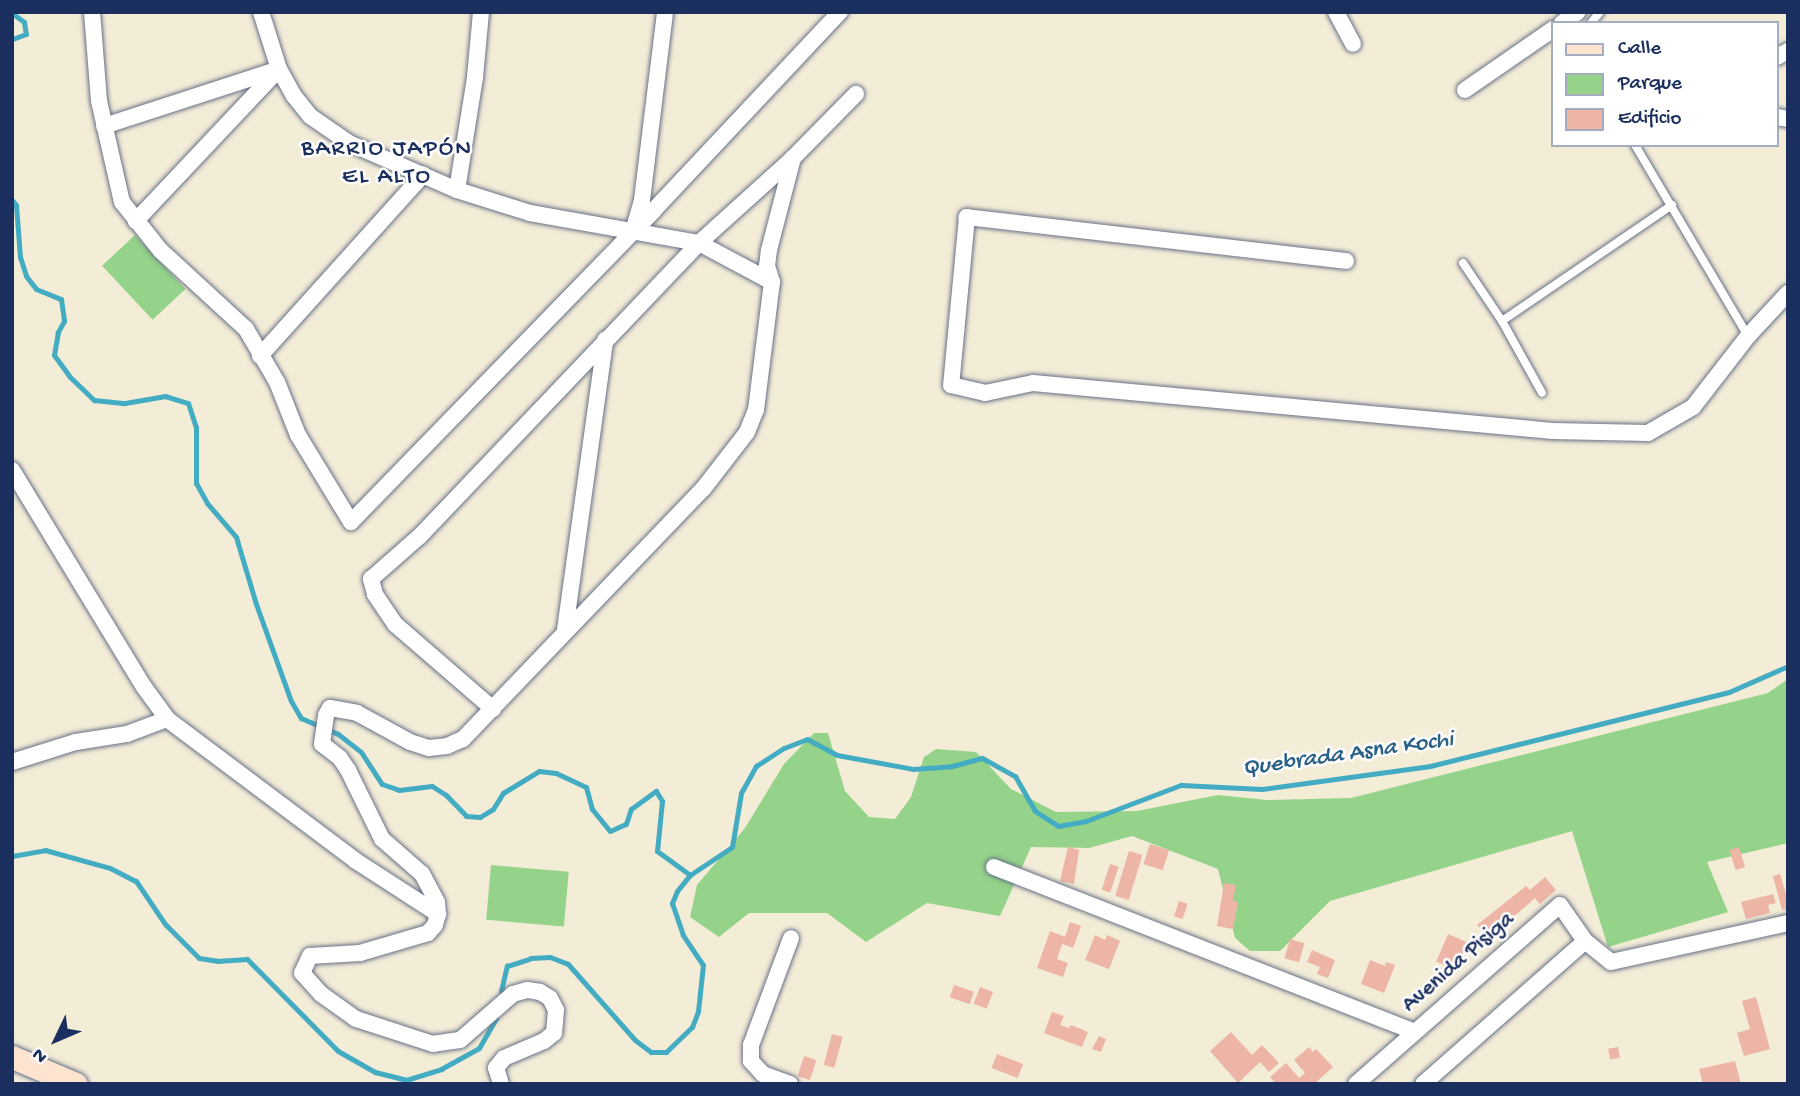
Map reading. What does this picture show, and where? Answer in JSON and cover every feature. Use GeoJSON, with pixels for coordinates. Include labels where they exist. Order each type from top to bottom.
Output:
{"type":"FeatureCollection","features":[{"type":"Feature","properties":{"kind":"street"},"geometry":{"type":"LineString","coordinates":[[92,12],[99,101],[122,202],[160,250],[238,321],[277,382],[298,435],[351,522],[840,12]]}},
{"type":"Feature","properties":{"kind":"street"},"geometry":{"type":"LineString","coordinates":[[261,12],[279,69],[294,96],[329,131],[457,190],[530,212],[634,229],[698,243],[772,282]]}},
{"type":"Feature","properties":{"kind":"street"},"geometry":{"type":"LineString","coordinates":[[457,190],[475,77],[481,12]]}},
{"type":"Feature","properties":{"kind":"street"},"geometry":{"type":"LineString","coordinates":[[634,229],[642,200],[665,12]]}},
{"type":"Feature","properties":{"kind":"street"},"geometry":{"type":"LineString","coordinates":[[1336,12],[1353,44]]}},
{"type":"Feature","properties":{"kind":"street"},"geometry":{"type":"LineString","coordinates":[[1465,90],[1552,30]]}},
{"type":"Feature","properties":{"kind":"street"},"geometry":{"type":"LineString","coordinates":[[104,126],[279,69]]}},
{"type":"Feature","properties":{"kind":"street"},"geometry":{"type":"LineString","coordinates":[[136,221],[279,69]]}},
{"type":"Feature","properties":{"kind":"street"},"geometry":{"type":"LineString","coordinates":[[493,709],[395,624],[374,594],[371,579],[421,536],[698,243],[793,158],[856,94]]}},
{"type":"Feature","properties":{"kind":"street"},"geometry":{"type":"LineString","coordinates":[[501,1084],[496,1068],[504,1058],[544,1041],[554,1032],[556,1010],[550,998],[540,992],[527,990],[513,994],[460,1040],[433,1044],[356,1019],[321,994],[302,973],[310,956],[360,953],[428,933],[435,925],[438,914],[438,902],[422,874],[382,839],[348,770],[340,758],[322,744],[326,715],[330,709],[357,713],[410,742],[429,748],[447,746],[463,740],[565,630],[703,489],[747,432],[756,410],[772,282],[767,266],[769,250],[793,158]]}},
{"type":"Feature","properties":{"kind":"street"},"geometry":{"type":"LineString","coordinates":[[260,356],[422,175]]}},
{"type":"Feature","properties":{"kind":"street"},"geometry":{"type":"LineString","coordinates":[[1346,261],[967,217],[951,385],[985,393],[1033,383],[1553,431],[1648,433],[1693,407],[1748,336],[1788,293]]}},
{"type":"Feature","properties":{"kind":"street"},"geometry":{"type":"LineString","coordinates":[[565,630],[605,340]]}},
{"type":"Feature","properties":{"kind":"street"},"geometry":{"type":"LineString","coordinates":[[12,470],[144,687],[167,719],[356,860],[438,914]]}},
{"type":"Feature","properties":{"kind":"street"},"geometry":{"type":"LineString","coordinates":[[12,762],[76,742],[127,734],[167,719]]}},
{"type":"Feature","properties":{"kind":"street"},"geometry":{"type":"LineString","coordinates":[[994,867],[1414,1032]]}},
{"type":"Feature","properties":{"kind":"street","name":"Avenida Pisiga"},"geometry":{"type":"LineString","coordinates":[[1356,1084],[1560,905],[1585,941],[1611,962],[1788,923]]}},
{"type":"Feature","properties":{"kind":"street"},"geometry":{"type":"LineString","coordinates":[[790,1084],[763,1074],[751,1061],[751,1045],[791,938]]}},
{"type":"Feature","properties":{"kind":"street"},"geometry":{"type":"LineString","coordinates":[[1423,1084],[1585,941]]}},
{"type":"Feature","properties":{"kind":"street"},"geometry":{"type":"LineString","coordinates":[[12,1057],[76,1084]]}},
{"type":"Feature","properties":{"kind":"lane"},"geometry":{"type":"LineString","coordinates":[[1635,147],[1748,336]]}},
{"type":"Feature","properties":{"kind":"lane"},"geometry":{"type":"LineString","coordinates":[[1502,321],[1672,205]]}},
{"type":"Feature","properties":{"kind":"lane"},"geometry":{"type":"LineString","coordinates":[[1463,263],[1502,321],[1542,393]]}},
{"type":"Feature","properties":{"kind":"green space"},"geometry":{"type":"Polygon","coordinates":[[[135,235],[185,289],[153,320],[102,266],[135,235]]]}},
{"type":"Feature","properties":{"kind":"green space"},"geometry":{"type":"Polygon","coordinates":[[[1788,679],[1788,843],[1707,862],[1728,912],[1608,947],[1572,831],[1330,901],[1280,951],[1250,951],[1235,938],[1218,869],[1132,836],[1089,848],[1031,847],[1000,916],[927,903],[866,942],[827,913],[749,913],[719,937],[690,917],[697,885],[745,828],[784,764],[814,733],[828,733],[845,791],[869,817],[895,819],[911,797],[924,757],[936,749],[976,752],[1011,789],[1056,812],[1137,811],[1218,795],[1267,800],[1351,798],[1768,693],[1788,679]]]}},
{"type":"Feature","properties":{"kind":"green space"},"geometry":{"type":"Polygon","coordinates":[[[491,865],[569,872],[564,927],[486,920],[491,865]]]}},
{"type":"Feature","properties":{"kind":"building"},"geometry":{"type":"Polygon","coordinates":[[[1150,844],[1169,850],[1163,870],[1144,864],[1150,844]]]}},
{"type":"Feature","properties":{"kind":"building"},"geometry":{"type":"Polygon","coordinates":[[[1068,847],[1079,850],[1074,884],[1060,881],[1068,847]]]}},
{"type":"Feature","properties":{"kind":"building"},"geometry":{"type":"Polygon","coordinates":[[[1739,847],[1745,867],[1736,870],[1729,850],[1739,847]]]}},
{"type":"Feature","properties":{"kind":"building"},"geometry":{"type":"Polygon","coordinates":[[[1129,851],[1142,855],[1129,900],[1115,896],[1129,851]]]}},
{"type":"Feature","properties":{"kind":"building"},"geometry":{"type":"Polygon","coordinates":[[[1110,864],[1119,867],[1110,892],[1102,890],[1110,864]]]}},
{"type":"Feature","properties":{"kind":"building"},"geometry":{"type":"Polygon","coordinates":[[[1780,874],[1788,901],[1788,909],[1782,910],[1773,876],[1780,874]]]}},
{"type":"Feature","properties":{"kind":"building"},"geometry":{"type":"Polygon","coordinates":[[[1545,877],[1556,890],[1540,904],[1535,898],[1503,926],[1500,923],[1486,934],[1477,925],[1526,886],[1530,890],[1545,877]]]}},
{"type":"Feature","properties":{"kind":"building"},"geometry":{"type":"Polygon","coordinates":[[[1224,883],[1236,885],[1233,901],[1238,902],[1233,929],[1217,926],[1224,883]]]}},
{"type":"Feature","properties":{"kind":"building"},"geometry":{"type":"Polygon","coordinates":[[[1773,894],[1776,903],[1768,905],[1770,913],[1746,919],[1741,902],[1773,894]]]}},
{"type":"Feature","properties":{"kind":"building"},"geometry":{"type":"Polygon","coordinates":[[[1179,901],[1188,904],[1183,919],[1174,916],[1179,901]]]}},
{"type":"Feature","properties":{"kind":"building"},"geometry":{"type":"Polygon","coordinates":[[[1070,922],[1081,926],[1073,948],[1062,944],[1057,959],[1068,963],[1063,977],[1037,968],[1050,931],[1065,937],[1070,922]]]}},
{"type":"Feature","properties":{"kind":"building"},"geometry":{"type":"Polygon","coordinates":[[[1448,934],[1467,942],[1456,970],[1436,962],[1448,934]]]}},
{"type":"Feature","properties":{"kind":"building"},"geometry":{"type":"Polygon","coordinates":[[[1095,935],[1105,940],[1107,935],[1120,941],[1109,969],[1085,960],[1095,935]]]}},
{"type":"Feature","properties":{"kind":"building"},"geometry":{"type":"Polygon","coordinates":[[[1290,939],[1304,943],[1299,962],[1284,958],[1290,939]]]}},
{"type":"Feature","properties":{"kind":"building"},"geometry":{"type":"Polygon","coordinates":[[[1312,950],[1335,960],[1328,978],[1317,974],[1320,967],[1307,962],[1312,950]]]}},
{"type":"Feature","properties":{"kind":"building"},"geometry":{"type":"Polygon","coordinates":[[[1370,960],[1385,966],[1386,962],[1395,965],[1384,993],[1361,984],[1370,960]]]}},
{"type":"Feature","properties":{"kind":"building"},"geometry":{"type":"Polygon","coordinates":[[[954,985],[974,992],[970,1004],[950,997],[954,985]]]}},
{"type":"Feature","properties":{"kind":"building"},"geometry":{"type":"Polygon","coordinates":[[[980,987],[993,992],[987,1009],[974,1004],[980,987]]]}},
{"type":"Feature","properties":{"kind":"building"},"geometry":{"type":"Polygon","coordinates":[[[1756,997],[1770,1049],[1744,1056],[1737,1033],[1750,1029],[1742,1001],[1756,997]]]}},
{"type":"Feature","properties":{"kind":"building"},"geometry":{"type":"Polygon","coordinates":[[[1052,1012],[1064,1016],[1060,1025],[1069,1028],[1071,1025],[1088,1032],[1082,1047],[1044,1033],[1052,1012]]]}},
{"type":"Feature","properties":{"kind":"building"},"geometry":{"type":"Polygon","coordinates":[[[1231,1032],[1252,1055],[1262,1045],[1279,1063],[1269,1072],[1260,1062],[1238,1083],[1210,1051],[1231,1032]]]}},
{"type":"Feature","properties":{"kind":"building"},"geometry":{"type":"Polygon","coordinates":[[[832,1034],[843,1037],[834,1068],[824,1065],[832,1034]]]}},
{"type":"Feature","properties":{"kind":"building"},"geometry":{"type":"Polygon","coordinates":[[[1099,1036],[1106,1039],[1101,1052],[1092,1049],[1099,1036]]]}},
{"type":"Feature","properties":{"kind":"building"},"geometry":{"type":"Polygon","coordinates":[[[1309,1047],[1313,1052],[1316,1049],[1333,1067],[1314,1084],[1276,1084],[1270,1077],[1286,1063],[1299,1078],[1305,1073],[1294,1060],[1309,1047]]]}},
{"type":"Feature","properties":{"kind":"building"},"geometry":{"type":"Polygon","coordinates":[[[1618,1047],[1620,1058],[1610,1060],[1608,1049],[1618,1047]]]}},
{"type":"Feature","properties":{"kind":"building"},"geometry":{"type":"Polygon","coordinates":[[[997,1054],[1023,1064],[1018,1078],[992,1068],[997,1054]]]}},
{"type":"Feature","properties":{"kind":"building"},"geometry":{"type":"Polygon","coordinates":[[[804,1056],[816,1060],[810,1080],[798,1076],[804,1056]]]}},
{"type":"Feature","properties":{"kind":"building"},"geometry":{"type":"Polygon","coordinates":[[[1735,1061],[1741,1084],[1703,1084],[1699,1069],[1735,1061]]]}},
{"type":"Feature","properties":{"kind":"waterway"},"geometry":{"type":"LineString","coordinates":[[12,13],[24,22],[26,34],[12,39]]}},
{"type":"Feature","properties":{"kind":"waterway"},"geometry":{"type":"LineString","coordinates":[[12,200],[16,205],[20,257],[26,276],[36,289],[61,299],[64,321],[58,332],[54,355],[69,376],[94,400],[125,403],[165,396],[188,403],[196,427],[196,483],[207,503],[236,537],[256,604],[291,701],[301,718],[338,734],[361,752],[382,784],[399,790],[432,786],[446,795],[466,816],[480,817],[493,809],[503,793],[539,771],[556,773],[586,787],[592,809],[610,831],[626,824],[631,809],[656,791],[662,801],[657,851],[690,875]]}},
{"type":"Feature","properties":{"kind":"waterway","name":"Quebrada Asna Kochi"},"geometry":{"type":"LineString","coordinates":[[501,991],[507,966],[531,958],[550,957],[568,964],[635,1040],[651,1052],[666,1052],[692,1027],[698,1011],[703,965],[683,935],[672,903],[677,891],[690,875],[732,847],[741,793],[756,766],[784,748],[807,739],[837,755],[913,769],[952,766],[982,758],[1015,776],[1035,811],[1058,826],[1086,821],[1181,785],[1262,789],[1430,766],[1729,692],[1788,666]]}},
{"type":"Feature","properties":{"kind":"waterway","name":"Quebrada Asna Kochi"},"geometry":{"type":"LineString","coordinates":[[12,856],[45,850],[110,868],[136,881],[165,924],[199,958],[217,961],[247,959],[338,1051],[375,1072],[406,1080],[441,1069],[479,1048],[496,1018]]}},
{"type":"Feature","properties":{"kind":"district","name":"BARRIO JAPÓN EL ALTO"},"geometry":{"type":"Point","coordinates":[387,164]}}]}
